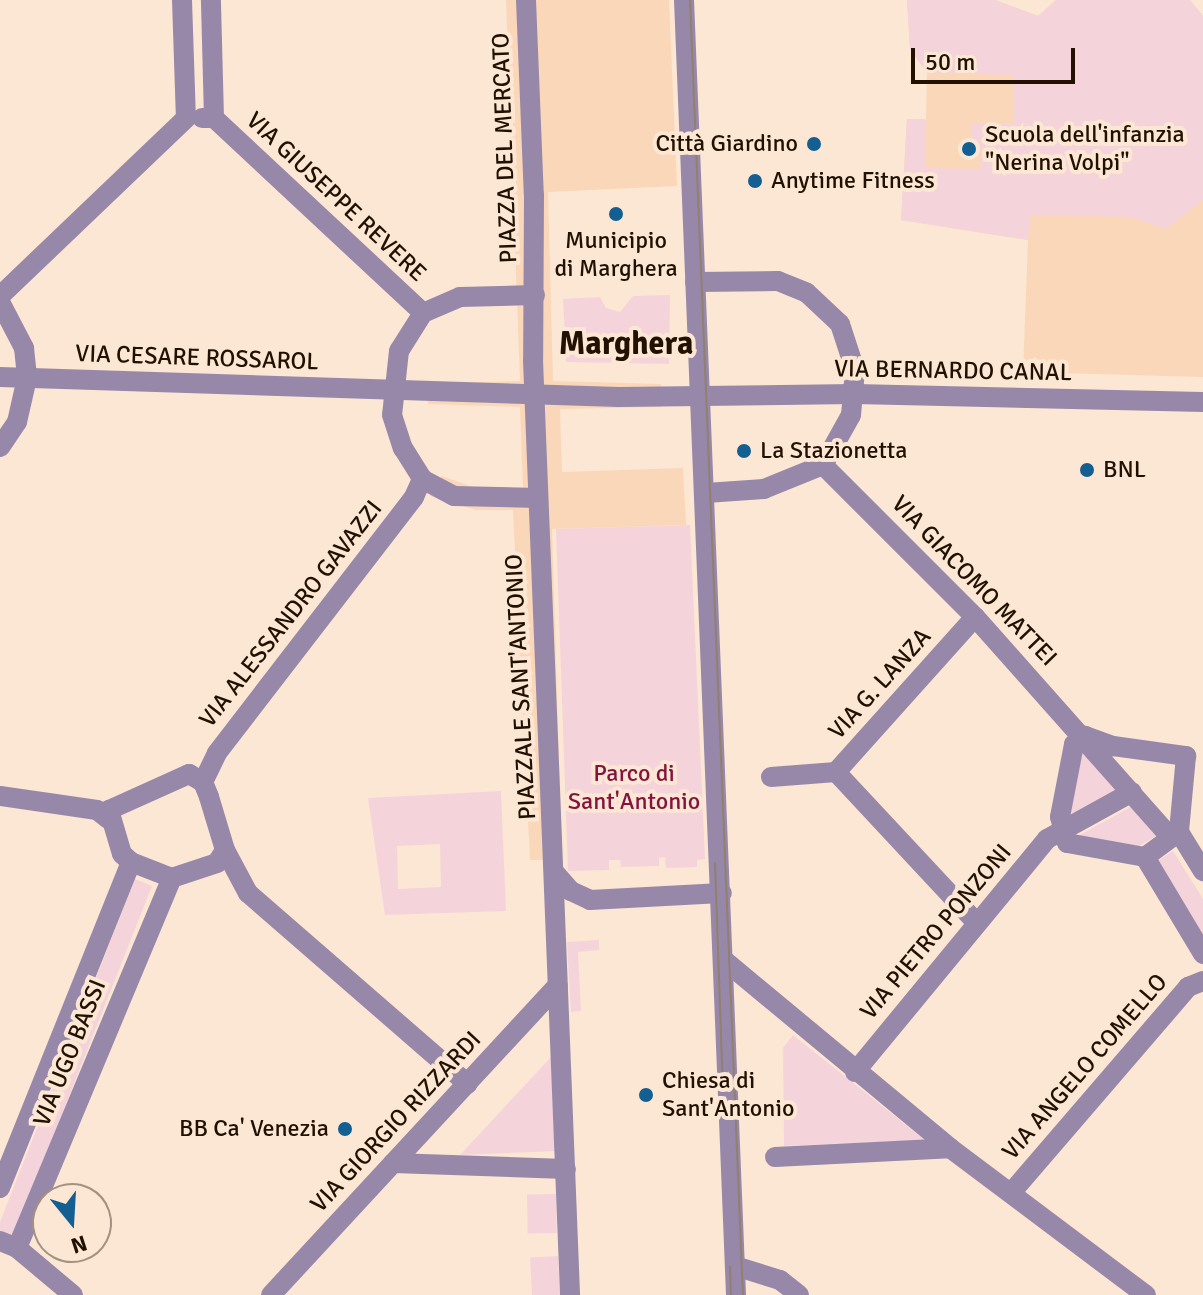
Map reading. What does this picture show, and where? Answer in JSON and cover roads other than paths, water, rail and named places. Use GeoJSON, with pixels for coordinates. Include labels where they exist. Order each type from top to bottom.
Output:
{"type":"FeatureCollection","features":[{"type":"Feature","properties":{"kind":"street"},"geometry":{"type":"LineString","coordinates":[[182,0],[186,118]]}},
{"type":"Feature","properties":{"kind":"street"},"geometry":{"type":"LineString","coordinates":[[0,296],[186,118],[214,118],[211,0]]}},
{"type":"Feature","properties":{"kind":"street","name":"PIAZZA DEL MERCATO"},"geometry":{"type":"LineString","coordinates":[[526,0],[535,394]]}},
{"type":"Feature","properties":{"kind":"street"},"geometry":{"type":"LineString","coordinates":[[684,0],[725,961],[736,1295]]}},
{"type":"Feature","properties":{"kind":"street","name":"VIA GIUSEPPE REVERE"},"geometry":{"type":"LineString","coordinates":[[214,118],[423,313]]}},
{"type":"Feature","properties":{"kind":"street"},"geometry":{"type":"LineString","coordinates":[[695,282],[778,281],[807,293],[825,306],[849,341],[855,394],[840,441],[823,465],[764,489],[706,493]]}},
{"type":"Feature","properties":{"kind":"street"},"geometry":{"type":"LineString","coordinates":[[535,295],[460,297],[423,313],[399,351],[392,390],[399,437],[422,479],[454,496],[538,498]]}},
{"type":"Feature","properties":{"kind":"street"},"geometry":{"type":"LineString","coordinates":[[0,302],[24,348],[27,378],[17,422],[0,447]]}},
{"type":"Feature","properties":{"kind":"street","name":"VIA CESARE ROSSAROL"},"geometry":{"type":"LineString","coordinates":[[0,377],[535,394]]}},
{"type":"Feature","properties":{"kind":"street","name":"VIA BERNARDO CANAL"},"geometry":{"type":"LineString","coordinates":[[535,394],[855,394],[1203,402]]}},
{"type":"Feature","properties":{"kind":"street","name":"PIAZZALE SANT'ANTONIO"},"geometry":{"type":"LineString","coordinates":[[535,394],[559,938],[558,985],[570,1295]]}},
{"type":"Feature","properties":{"kind":"street","name":"VIA GIACOMO MATTEI"},"geometry":{"type":"LineString","coordinates":[[823,465],[975,617],[1085,736],[1132,792],[1175,835],[1203,871]]}},
{"type":"Feature","properties":{"kind":"street","name":"VIA ALESSANDRO GAVAZZI"},"geometry":{"type":"LineString","coordinates":[[203,782],[217,753],[414,497],[422,479]]}},
{"type":"Feature","properties":{"kind":"street","name":"VIA G. LANZA"},"geometry":{"type":"LineString","coordinates":[[771,777],[836,772],[975,617]]}},
{"type":"Feature","properties":{"kind":"street"},"geometry":{"type":"LineString","coordinates":[[1085,736],[1113,746],[1195,755],[1175,835],[1145,857],[1067,843],[1061,831],[1074,744],[1085,736]]}},
{"type":"Feature","properties":{"kind":"street"},"geometry":{"type":"LineString","coordinates":[[836,772],[977,923]]}},
{"type":"Feature","properties":{"kind":"street"},"geometry":{"type":"LineString","coordinates":[[108,819],[115,803],[189,774],[203,782],[225,850],[248,893],[468,1084]]}},
{"type":"Feature","properties":{"kind":"street","name":"VIA PIETRO PONZONI"},"geometry":{"type":"LineString","coordinates":[[855,1072],[1047,839],[1132,792]]}},
{"type":"Feature","properties":{"kind":"street"},"geometry":{"type":"LineString","coordinates":[[0,796],[97,810],[108,819],[122,854],[131,862],[172,878],[209,867],[225,850]]}},
{"type":"Feature","properties":{"kind":"street"},"geometry":{"type":"LineString","coordinates":[[1145,857],[1203,954]]}},
{"type":"Feature","properties":{"kind":"street","name":"VIA UGO BASSI"},"geometry":{"type":"LineString","coordinates":[[0,1188],[131,862]]}},
{"type":"Feature","properties":{"kind":"street"},"geometry":{"type":"LineString","coordinates":[[556,874],[571,891],[590,900],[722,893]]}},
{"type":"Feature","properties":{"kind":"street","name":"VIA UGO BASSI"},"geometry":{"type":"LineString","coordinates":[[9,1244],[172,878]]}},
{"type":"Feature","properties":{"kind":"street"},"geometry":{"type":"LineString","coordinates":[[559,938],[569,920],[590,900]]}},
{"type":"Feature","properties":{"kind":"street"},"geometry":{"type":"LineString","coordinates":[[725,961],[950,1148],[1146,1295]]}},
{"type":"Feature","properties":{"kind":"street","name":"VIA ANGELO COMELLO"},"geometry":{"type":"LineString","coordinates":[[1011,1193],[1188,987],[1203,981]]}},
{"type":"Feature","properties":{"kind":"street","name":"VIA GIORGIO RIZZARDI"},"geometry":{"type":"LineString","coordinates":[[271,1295],[558,985]]}},
{"type":"Feature","properties":{"kind":"street"},"geometry":{"type":"LineString","coordinates":[[775,1157],[950,1148]]}},
{"type":"Feature","properties":{"kind":"street"},"geometry":{"type":"LineString","coordinates":[[393,1163],[566,1169]]}},
{"type":"Feature","properties":{"kind":"street"},"geometry":{"type":"LineString","coordinates":[[9,1244],[73,1295]]}},
{"type":"Feature","properties":{"kind":"street"},"geometry":{"type":"LineString","coordinates":[[735,1266],[780,1280],[799,1295]]}},
{"type":"Feature","properties":{"kind":"tram line"},"geometry":{"type":"LineString","coordinates":[[690,0],[743,1295]]}},
{"type":"Feature","properties":{"kind":"tram line"},"geometry":{"type":"LineString","coordinates":[[715,863],[723,1087]]}},
{"type":"Feature","properties":{"kind":"tram line"},"geometry":{"type":"LineString","coordinates":[[730,1267],[731,1295]]}},
{"type":"Feature","properties":{"kind":"place","name":"Città Giardino"},"geometry":{"type":"Point","coordinates":[814,144]}},
{"type":"Feature","properties":{"kind":"place","name":"Scuola dell'infanzia \"Nerina Volpi\""},"geometry":{"type":"Point","coordinates":[969,149]}},
{"type":"Feature","properties":{"kind":"place","name":"Anytime Fitness"},"geometry":{"type":"Point","coordinates":[755,181]}},
{"type":"Feature","properties":{"kind":"place","name":"Municipio di Marghera"},"geometry":{"type":"Point","coordinates":[616,214]}},
{"type":"Feature","properties":{"kind":"place","name":"La Stazionetta"},"geometry":{"type":"Point","coordinates":[744,451]}},
{"type":"Feature","properties":{"kind":"place","name":"BNL"},"geometry":{"type":"Point","coordinates":[1087,470]}},
{"type":"Feature","properties":{"kind":"place","name":"Chiesa di Sant'Antonio"},"geometry":{"type":"Point","coordinates":[646,1095]}},
{"type":"Feature","properties":{"kind":"place","name":"BB Ca' Venezia"},"geometry":{"type":"Point","coordinates":[345,1129]}},
{"type":"Feature","properties":{"kind":"district","name":"Marghera"},"geometry":{"type":"Point","coordinates":[626,344]}},
{"type":"Feature","properties":{"kind":"park label","name":"Parco di Sant'Antonio"},"geometry":{"type":"Point","coordinates":[634,788]}}]}
